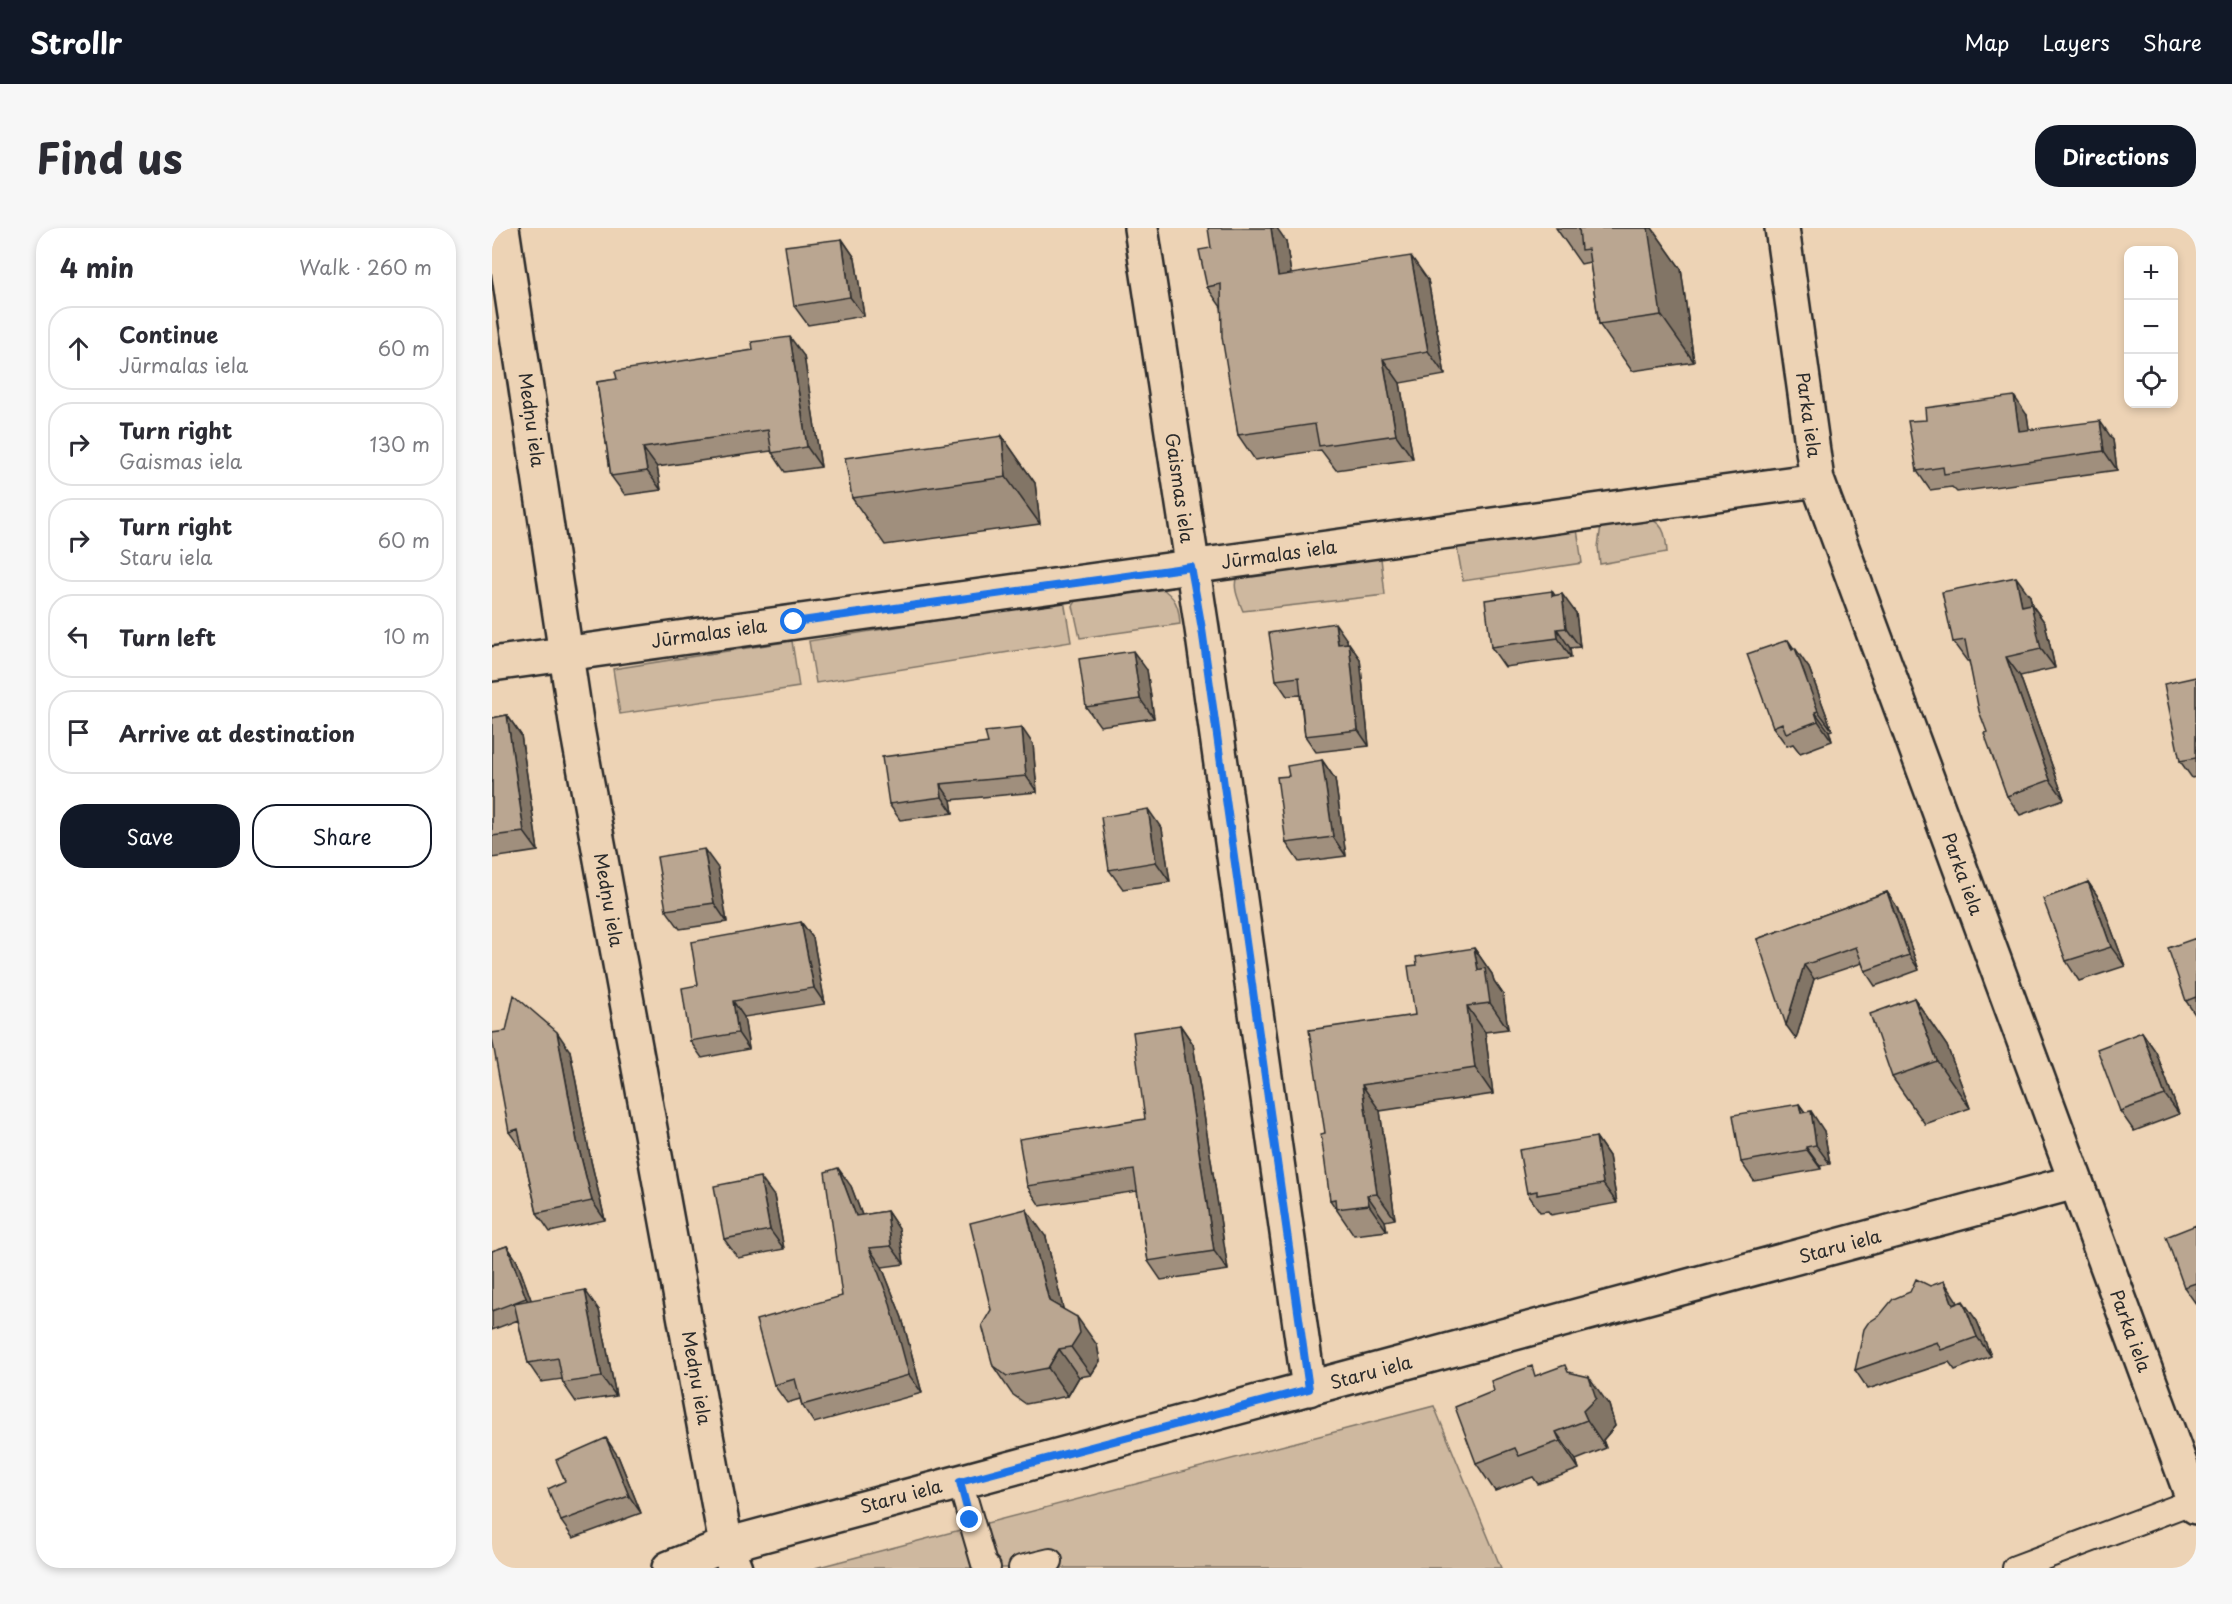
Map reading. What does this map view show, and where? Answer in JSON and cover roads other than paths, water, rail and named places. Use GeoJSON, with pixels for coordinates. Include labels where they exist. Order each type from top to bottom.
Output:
{"type":"FeatureCollection","features":[{"type":"Feature","properties":{"kind":"street","name":"Medņu iela"},"geometry":{"type":"LineString","coordinates":[[502,228],[566,654],[731,1556]]}},
{"type":"Feature","properties":{"kind":"street","name":"Gaismas iela"},"geometry":{"type":"LineString","coordinates":[[1141,228],[1202,629],[1309,1389]]}},
{"type":"Feature","properties":{"kind":"street","name":"Parka iela"},"geometry":{"type":"LineString","coordinates":[[1782,228],[1817,480],[2195,1504]]}},
{"type":"Feature","properties":{"kind":"street","name":"Jūrmalas iela"},"geometry":{"type":"LineString","coordinates":[[492,664],[1817,480]]}},
{"type":"Feature","properties":{"kind":"street","name":"Staru iela"},"geometry":{"type":"LineString","coordinates":[[669,1568],[731,1556],[960,1482],[2075,1182]]}},
{"type":"Feature","properties":{"kind":"lane"},"geometry":{"type":"LineString","coordinates":[[960,1482],[984,1564],[988,1568]]}},
{"type":"Feature","properties":{"kind":"lane"},"geometry":{"type":"LineString","coordinates":[[2015,1568],[2195,1504]]}},
{"type":"Feature","properties":{"kind":"lane"},"geometry":{"type":"LineString","coordinates":[[1022,1568],[1050,1561]]}}]}
